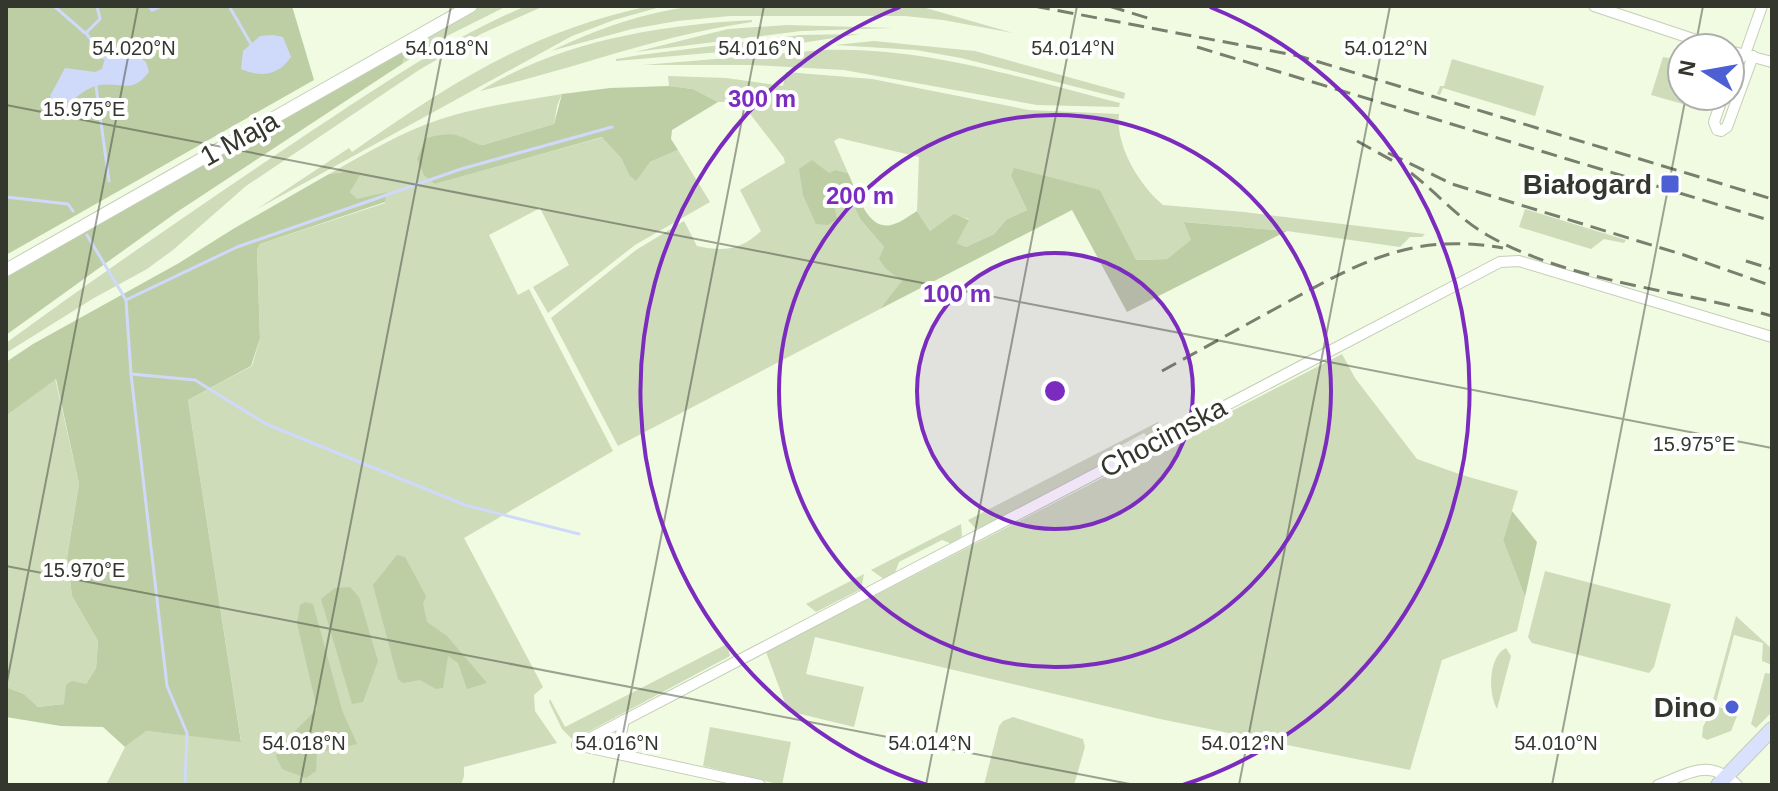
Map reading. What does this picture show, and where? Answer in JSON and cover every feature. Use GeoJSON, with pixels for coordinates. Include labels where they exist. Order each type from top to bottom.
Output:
{"type":"FeatureCollection","features":[{"type":"Feature","properties":{"kind":"main road"},"geometry":{"type":"LineString","coordinates":[[1728,782],[1772,729]]}},
{"type":"Feature","properties":{"kind":"street","name":"1 Maja"},"geometry":{"type":"LineString","coordinates":[[6,270],[471,6]]}},
{"type":"Feature","properties":{"kind":"street"},"geometry":{"type":"LineString","coordinates":[[1594,6],[1672,32]]}},
{"type":"Feature","properties":{"kind":"street"},"geometry":{"type":"LineString","coordinates":[[1746,65],[1762,6]]}},
{"type":"Feature","properties":{"kind":"street"},"geometry":{"type":"LineString","coordinates":[[1746,54],[1772,62]]}},
{"type":"Feature","properties":{"kind":"street"},"geometry":{"type":"LineString","coordinates":[[1717,112],[1714,122],[1717,130],[1721,131],[1727,127],[1732,112]]}},
{"type":"Feature","properties":{"kind":"street","name":"Chocimska"},"geometry":{"type":"LineString","coordinates":[[622,754],[577,745],[1500,262],[1519,261],[1772,337]]}},
{"type":"Feature","properties":{"kind":"street"},"geometry":{"type":"LineString","coordinates":[[624,720],[622,754],[760,785]]}},
{"type":"Feature","properties":{"kind":"street"},"geometry":{"type":"LineString","coordinates":[[1658,785],[1703,770],[1719,771],[1728,782]]}},
{"type":"Feature","properties":{"kind":"green space"},"geometry":{"type":"Polygon","coordinates":[[[6,6],[292,6],[314,80],[6,255],[6,6]]]}},
{"type":"Feature","properties":{"kind":"green space"},"geometry":{"type":"Polygon","coordinates":[[[481,6],[507,6],[447,36],[402,64],[403,50],[481,6]]]}},
{"type":"Feature","properties":{"kind":"green space"},"geometry":{"type":"Polygon","coordinates":[[[526,6],[544,6],[481,34],[419,70],[246,186],[147,269],[6,353],[6,343],[301,138],[438,50],[526,6]]]}},
{"type":"Feature","properties":{"kind":"green space"},"geometry":{"type":"Polygon","coordinates":[[[649,6],[664,6],[572,36],[257,209],[349,148],[352,152],[424,103],[493,63],[565,30],[649,6]]]}},
{"type":"Feature","properties":{"kind":"green space"},"geometry":{"type":"Polygon","coordinates":[[[696,6],[919,6],[1013,33],[905,16],[730,16],[632,29],[551,51],[621,22],[696,6]]]}},
{"type":"Feature","properties":{"kind":"green space"},"geometry":{"type":"Polygon","coordinates":[[[752,20],[683,35],[480,91],[511,74],[577,48],[647,31],[752,20]]]}},
{"type":"Feature","properties":{"kind":"green space"},"geometry":{"type":"Polygon","coordinates":[[[787,25],[893,28],[801,31],[635,52],[728,29],[787,25]]]}},
{"type":"Feature","properties":{"kind":"green space"},"geometry":{"type":"Polygon","coordinates":[[[860,34],[768,48],[616,61],[640,55],[800,35],[860,34]]]}},
{"type":"Feature","properties":{"kind":"green space"},"geometry":{"type":"Polygon","coordinates":[[[874,41],[975,51],[1122,92],[1125,93],[1124,99],[961,58],[916,50],[835,45],[874,41]]]}},
{"type":"Feature","properties":{"kind":"green space"},"geometry":{"type":"Polygon","coordinates":[[[403,50],[402,64],[177,212],[6,335],[6,275],[403,50]]]}},
{"type":"Feature","properties":{"kind":"green space"},"geometry":{"type":"Polygon","coordinates":[[[823,50],[862,50],[936,59],[1120,103],[1119,107],[1037,105],[844,70],[751,65],[643,65],[823,50]]]}},
{"type":"Feature","properties":{"kind":"green space"},"geometry":{"type":"Polygon","coordinates":[[[1663,57],[1666,58],[1666,99],[1651,95],[1663,57]]]}},
{"type":"Feature","properties":{"kind":"green space"},"geometry":{"type":"Polygon","coordinates":[[[1452,59],[1544,86],[1535,116],[1443,88],[1440,95],[1437,94],[1440,86],[1444,86],[1452,59]]]}},
{"type":"Feature","properties":{"kind":"green space"},"geometry":{"type":"Polygon","coordinates":[[[786,72],[872,79],[1029,110],[1119,114],[1121,138],[1130,164],[1145,187],[1163,205],[1425,234],[1410,237],[1400,247],[1287,231],[1185,222],[1192,240],[1167,259],[1135,260],[1100,190],[1011,176],[1027,210],[1007,219],[994,234],[966,247],[957,243],[969,219],[954,215],[930,231],[917,211],[919,157],[839,138],[834,141],[848,173],[836,170],[833,205],[842,193],[851,200],[860,219],[884,247],[886,269],[903,281],[880,309],[618,446],[551,318],[636,250],[684,221],[697,246],[707,248],[739,246],[761,231],[740,190],[785,163],[784,158],[741,102],[718,102],[693,89],[669,86],[668,76],[726,78],[783,86],[786,72]]]}},
{"type":"Feature","properties":{"kind":"green space"},"geometry":{"type":"Polygon","coordinates":[[[669,86],[693,89],[718,102],[672,130],[671,139],[678,150],[650,162],[636,181],[602,137],[435,184],[424,175],[417,159],[426,138],[451,134],[483,145],[554,124],[562,94],[610,88],[669,86]]]}},
{"type":"Feature","properties":{"kind":"green space"},"geometry":{"type":"Polygon","coordinates":[[[562,94],[554,124],[483,145],[472,144],[459,136],[435,184],[603,137],[621,158],[629,175],[678,150],[710,202],[635,245],[548,313],[533,287],[569,265],[540,208],[489,235],[518,295],[529,289],[613,451],[464,538],[543,687],[534,695],[535,711],[557,743],[464,767],[461,785],[106,785],[125,747],[145,731],[241,741],[188,400],[252,366],[260,338],[257,250],[260,244],[385,203],[385,192],[357,200],[350,192],[359,174],[350,171],[329,174],[397,137],[456,114],[562,94]]]}},
{"type":"Feature","properties":{"kind":"green space"},"geometry":{"type":"Polygon","coordinates":[[[812,160],[829,173],[836,170],[848,173],[864,209],[877,223],[894,224],[917,211],[930,231],[954,214],[969,220],[957,243],[966,247],[994,234],[1007,219],[1027,210],[1011,176],[1014,168],[1100,190],[1136,260],[1167,259],[1191,240],[1184,222],[1287,231],[1127,312],[1072,210],[880,309],[902,281],[879,259],[884,247],[860,219],[851,200],[842,194],[834,205],[837,219],[828,225],[816,224],[803,195],[799,169],[812,160]]]}},
{"type":"Feature","properties":{"kind":"green space"},"geometry":{"type":"Polygon","coordinates":[[[350,171],[360,175],[350,192],[357,199],[386,192],[385,202],[260,244],[257,250],[260,338],[251,366],[188,400],[241,742],[146,731],[125,747],[103,727],[61,726],[6,717],[6,687],[24,694],[38,707],[64,704],[66,685],[72,681],[86,684],[96,668],[98,641],[72,596],[67,557],[79,484],[56,379],[7,415],[6,422],[6,362],[329,174],[350,171]]]}},
{"type":"Feature","properties":{"kind":"green space"},"geometry":{"type":"Polygon","coordinates":[[[1525,209],[1626,240],[1624,243],[1604,239],[1591,249],[1519,227],[1525,209]]]}},
{"type":"Feature","properties":{"kind":"green space"},"geometry":{"type":"Polygon","coordinates":[[[1342,354],[1355,378],[1417,459],[1518,491],[1503,540],[1525,597],[1517,631],[1442,660],[1410,770],[1160,719],[815,637],[806,674],[864,687],[854,727],[788,711],[766,652],[1342,354]]]}},
{"type":"Feature","properties":{"kind":"green space"},"geometry":{"type":"Polygon","coordinates":[[[55,378],[79,484],[67,556],[72,596],[98,641],[96,668],[86,684],[64,704],[38,707],[24,694],[6,687],[6,422],[7,415],[55,378]]]}},
{"type":"Feature","properties":{"kind":"green space"},"geometry":{"type":"Polygon","coordinates":[[[1158,422],[1157,436],[1151,440],[1144,433],[1107,453],[1108,462],[983,527],[976,529],[968,520],[1158,422]]]}},
{"type":"Feature","properties":{"kind":"green space"},"geometry":{"type":"Polygon","coordinates":[[[1512,511],[1537,542],[1525,597],[1503,540],[1512,511]]]}},
{"type":"Feature","properties":{"kind":"green space"},"geometry":{"type":"Polygon","coordinates":[[[961,524],[962,536],[952,544],[942,540],[899,562],[895,573],[884,579],[871,570],[961,524]]]}},
{"type":"Feature","properties":{"kind":"green space"},"geometry":{"type":"Polygon","coordinates":[[[397,555],[405,557],[426,596],[423,604],[427,622],[447,636],[487,683],[467,689],[458,663],[448,656],[443,688],[436,689],[420,680],[403,683],[398,679],[373,585],[397,555]]]}},
{"type":"Feature","properties":{"kind":"green space"},"geometry":{"type":"Polygon","coordinates":[[[1545,571],[1671,604],[1654,667],[1649,673],[1532,643],[1528,637],[1545,571]]]}},
{"type":"Feature","properties":{"kind":"green space"},"geometry":{"type":"Polygon","coordinates":[[[864,574],[861,589],[816,612],[806,604],[864,574]]]}},
{"type":"Feature","properties":{"kind":"green space"},"geometry":{"type":"Polygon","coordinates":[[[350,587],[359,597],[378,661],[363,702],[352,704],[321,599],[335,588],[350,587]]]}},
{"type":"Feature","properties":{"kind":"green space"},"geometry":{"type":"Polygon","coordinates":[[[305,602],[313,604],[342,710],[357,744],[317,753],[316,771],[306,778],[282,769],[276,756],[282,744],[317,709],[297,623],[300,605],[305,602]]]}},
{"type":"Feature","properties":{"kind":"green space"},"geometry":{"type":"Polygon","coordinates":[[[1736,616],[1772,649],[1772,665],[1762,661],[1763,643],[1734,635],[1715,706],[1737,716],[1731,731],[1707,740],[1702,737],[1703,727],[1736,616]]]}},
{"type":"Feature","properties":{"kind":"green space"},"geometry":{"type":"Polygon","coordinates":[[[727,644],[730,656],[573,740],[562,729],[549,702],[550,699],[565,727],[727,644]]]}},
{"type":"Feature","properties":{"kind":"green space"},"geometry":{"type":"Polygon","coordinates":[[[1506,648],[1511,656],[1497,709],[1491,676],[1496,659],[1506,648]]]}},
{"type":"Feature","properties":{"kind":"green space"},"geometry":{"type":"Polygon","coordinates":[[[1765,673],[1772,674],[1772,712],[1756,728],[1751,724],[1765,673]]]}},
{"type":"Feature","properties":{"kind":"green space"},"geometry":{"type":"Polygon","coordinates":[[[1013,717],[1083,739],[1085,747],[1074,785],[984,785],[999,726],[1013,717]]]}},
{"type":"Feature","properties":{"kind":"green space"},"geometry":{"type":"Polygon","coordinates":[[[710,727],[791,742],[782,785],[703,766],[710,727]]]}},
{"type":"Feature","properties":{"kind":"water"},"geometry":{"type":"Polygon","coordinates":[[[260,36],[283,37],[291,57],[286,63],[275,71],[262,74],[241,69],[243,51],[260,36]]]}},
{"type":"Feature","properties":{"kind":"water"},"geometry":{"type":"Polygon","coordinates":[[[122,44],[146,62],[149,72],[142,79],[130,85],[96,86],[69,101],[56,104],[50,96],[65,68],[95,72],[102,69],[111,51],[122,44]]]}},
{"type":"Feature","properties":{"kind":"waterway"},"geometry":{"type":"LineString","coordinates":[[54,6],[85,33]]}},
{"type":"Feature","properties":{"kind":"waterway"},"geometry":{"type":"LineString","coordinates":[[97,6],[100,19],[86,33],[104,58]]}},
{"type":"Feature","properties":{"kind":"waterway"},"geometry":{"type":"LineString","coordinates":[[149,6],[152,10],[162,6]]}},
{"type":"Feature","properties":{"kind":"waterway"},"geometry":{"type":"LineString","coordinates":[[229,6],[251,44]]}},
{"type":"Feature","properties":{"kind":"waterway"},"geometry":{"type":"LineString","coordinates":[[96,86],[109,181]]}},
{"type":"Feature","properties":{"kind":"waterway"},"geometry":{"type":"LineString","coordinates":[[126,300],[237,247],[461,169],[612,127]]}},
{"type":"Feature","properties":{"kind":"waterway"},"geometry":{"type":"LineString","coordinates":[[6,197],[68,204],[73,211]]}},
{"type":"Feature","properties":{"kind":"waterway"},"geometry":{"type":"LineString","coordinates":[[87,235],[126,300],[131,374],[167,686],[187,733],[185,785]]}},
{"type":"Feature","properties":{"kind":"waterway"},"geometry":{"type":"LineString","coordinates":[[131,374],[195,380],[266,424],[465,505],[579,534]]}},
{"type":"Feature","properties":{"kind":"railway"},"geometry":{"type":"LineString","coordinates":[[1034,6],[1299,56],[1772,199]]}},
{"type":"Feature","properties":{"kind":"railway"},"geometry":{"type":"LineString","coordinates":[[1109,6],[1151,19]]}},
{"type":"Feature","properties":{"kind":"railway"},"geometry":{"type":"LineString","coordinates":[[1197,47],[1772,221]]}},
{"type":"Feature","properties":{"kind":"railway"},"geometry":{"type":"LineString","coordinates":[[1357,141],[1395,162]]}},
{"type":"Feature","properties":{"kind":"railway"},"geometry":{"type":"LineString","coordinates":[[1388,153],[1452,184],[1684,255],[1772,286]]}},
{"type":"Feature","properties":{"kind":"railway"},"geometry":{"type":"LineString","coordinates":[[1411,173],[1477,229],[1520,251],[1590,275],[1772,316]]}},
{"type":"Feature","properties":{"kind":"railway"},"geometry":{"type":"LineString","coordinates":[[1162,371],[1362,264],[1413,248],[1440,244],[1503,248]]}},
{"type":"Feature","properties":{"kind":"railway"},"geometry":{"type":"LineString","coordinates":[[1746,261],[1772,269]]}},
{"type":"Feature","properties":{"kind":"place","name":"Białogard"},"geometry":{"type":"Point","coordinates":[1670,184]}},
{"type":"Feature","properties":{"kind":"place","name":"Dino"},"geometry":{"type":"Point","coordinates":[1732,707]}}]}
